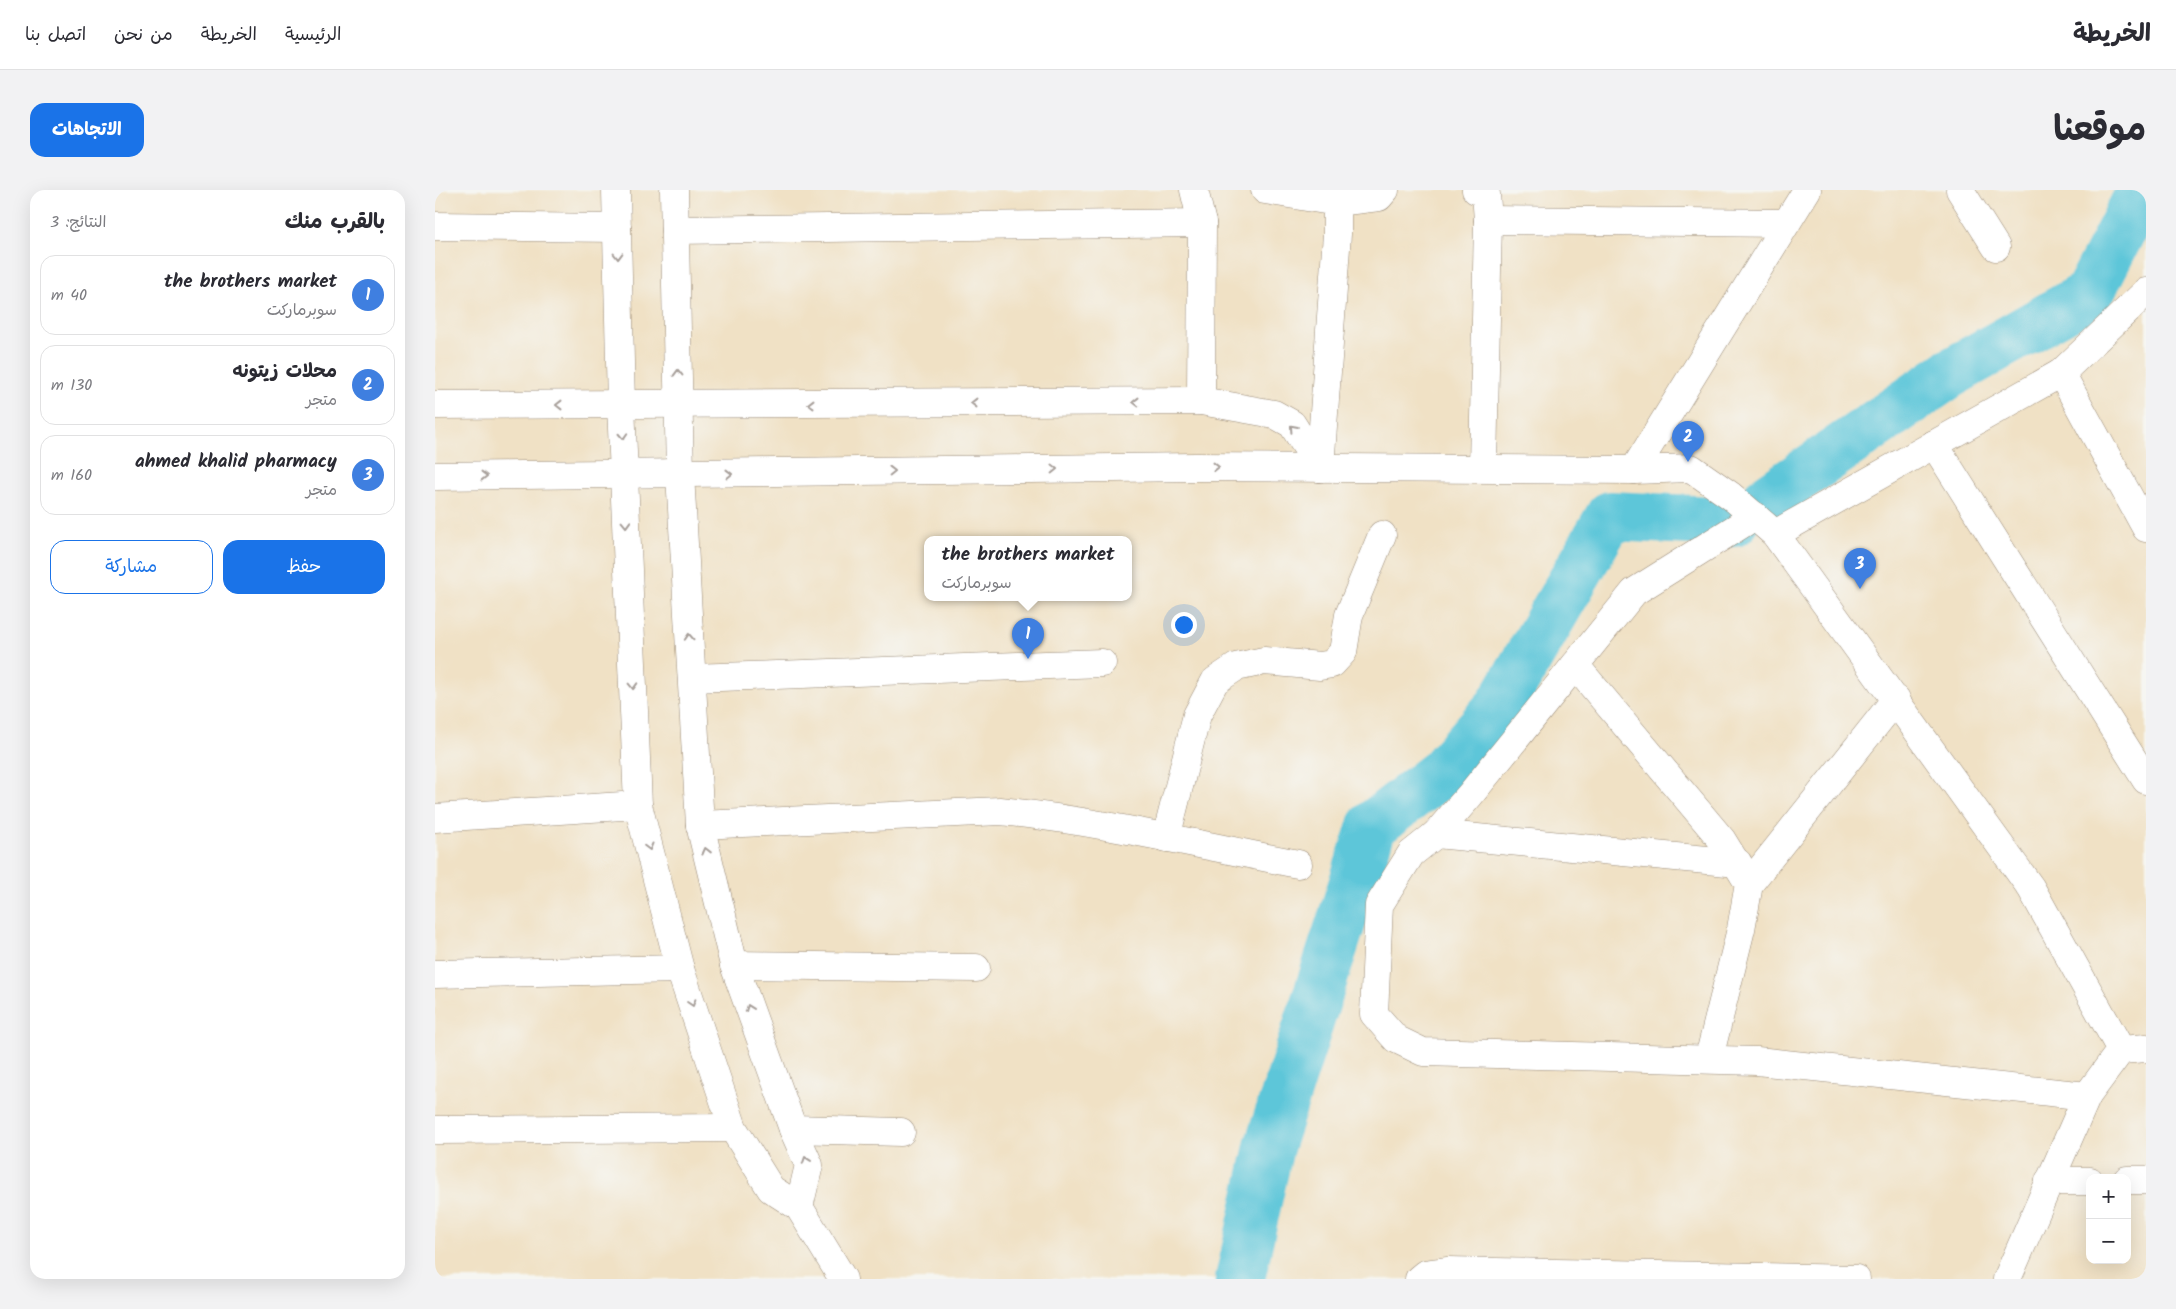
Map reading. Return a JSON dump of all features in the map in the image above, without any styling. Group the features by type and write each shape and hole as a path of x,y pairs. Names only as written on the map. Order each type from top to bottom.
{"street":[{"path":"616,190 621,405 638,805 681,968 733,1128 771,1189 799,1207 835,1277"},
{"path":"674,190 680,474 700,825 734,965 793,1129 809,1165 799,1207"},
{"path":"1194,190 1202,223 1201,401"},
{"path":"1265,190 1337,202 1379,197 1385,190"},
{"path":"1634,470 1807,190"},
{"path":"1960,190 1997,247"},
{"path":"1483,468 1484,198 1787,223"},
{"path":"1320,468 1337,234 1337,202"},
{"path":"675,230 1202,223"},
{"path":"435,226 617,228"},
{"path":"1775,534 2061,373 2143,305"},
{"path":"2061,373 2146,528"},
{"path":"435,405 1201,401 1274,414 1292,424 1320,468"},
{"path":"1934,444 2146,780"},
{"path":"435,476 1196,467 1634,470 1691,468 1731,496 1775,534 2031,888 2133,1049 2087,1096 2007,1279"},
{"path":"1755,516 1634,592 1436,834 1411,854 1379,905 1374,1014 1396,1039 1423,1052 1709,1058 1757,1061 2087,1096"},
{"path":"1166,838 1197,715 1215,681 1236,667 1264,661 1320,666 1332,664 1343,652 1349,615 1382,535"},
{"path":"692,678 1102,664"},
{"path":"1575,665 1722,840 1743,873 1741,929 1709,1058"},
{"path":"1743,873 1896,699"},
{"path":"435,818 638,805"},
{"path":"700,825 1001,810 1035,814 1298,864"},
{"path":"1436,834 1743,873"},
{"path":"734,965 976,968"},
{"path":"435,974 681,968"},
{"path":"435,1130 733,1128"},
{"path":"793,1129 901,1132"},
{"path":"2131,1180 2146,1180"},
{"path":"2049,1181 2086,1181"},
{"path":"1419,1279 1425,1274 1448,1271 1856,1279"}],"waterway":[{"path":"1766,500 1949,374 2088,295 2142,190"},
{"path":"1240,1279 1269,1147 1372,826 1442,772 1500,706 1610,516 1734,522"}],"place":[{"name":"محلات زيتونه","path":"1688,462"},
{"name":"ahmed khalid pharmacy","path":"1860,589"},
{"name":"the brothers market","path":"1028,659"}]}
